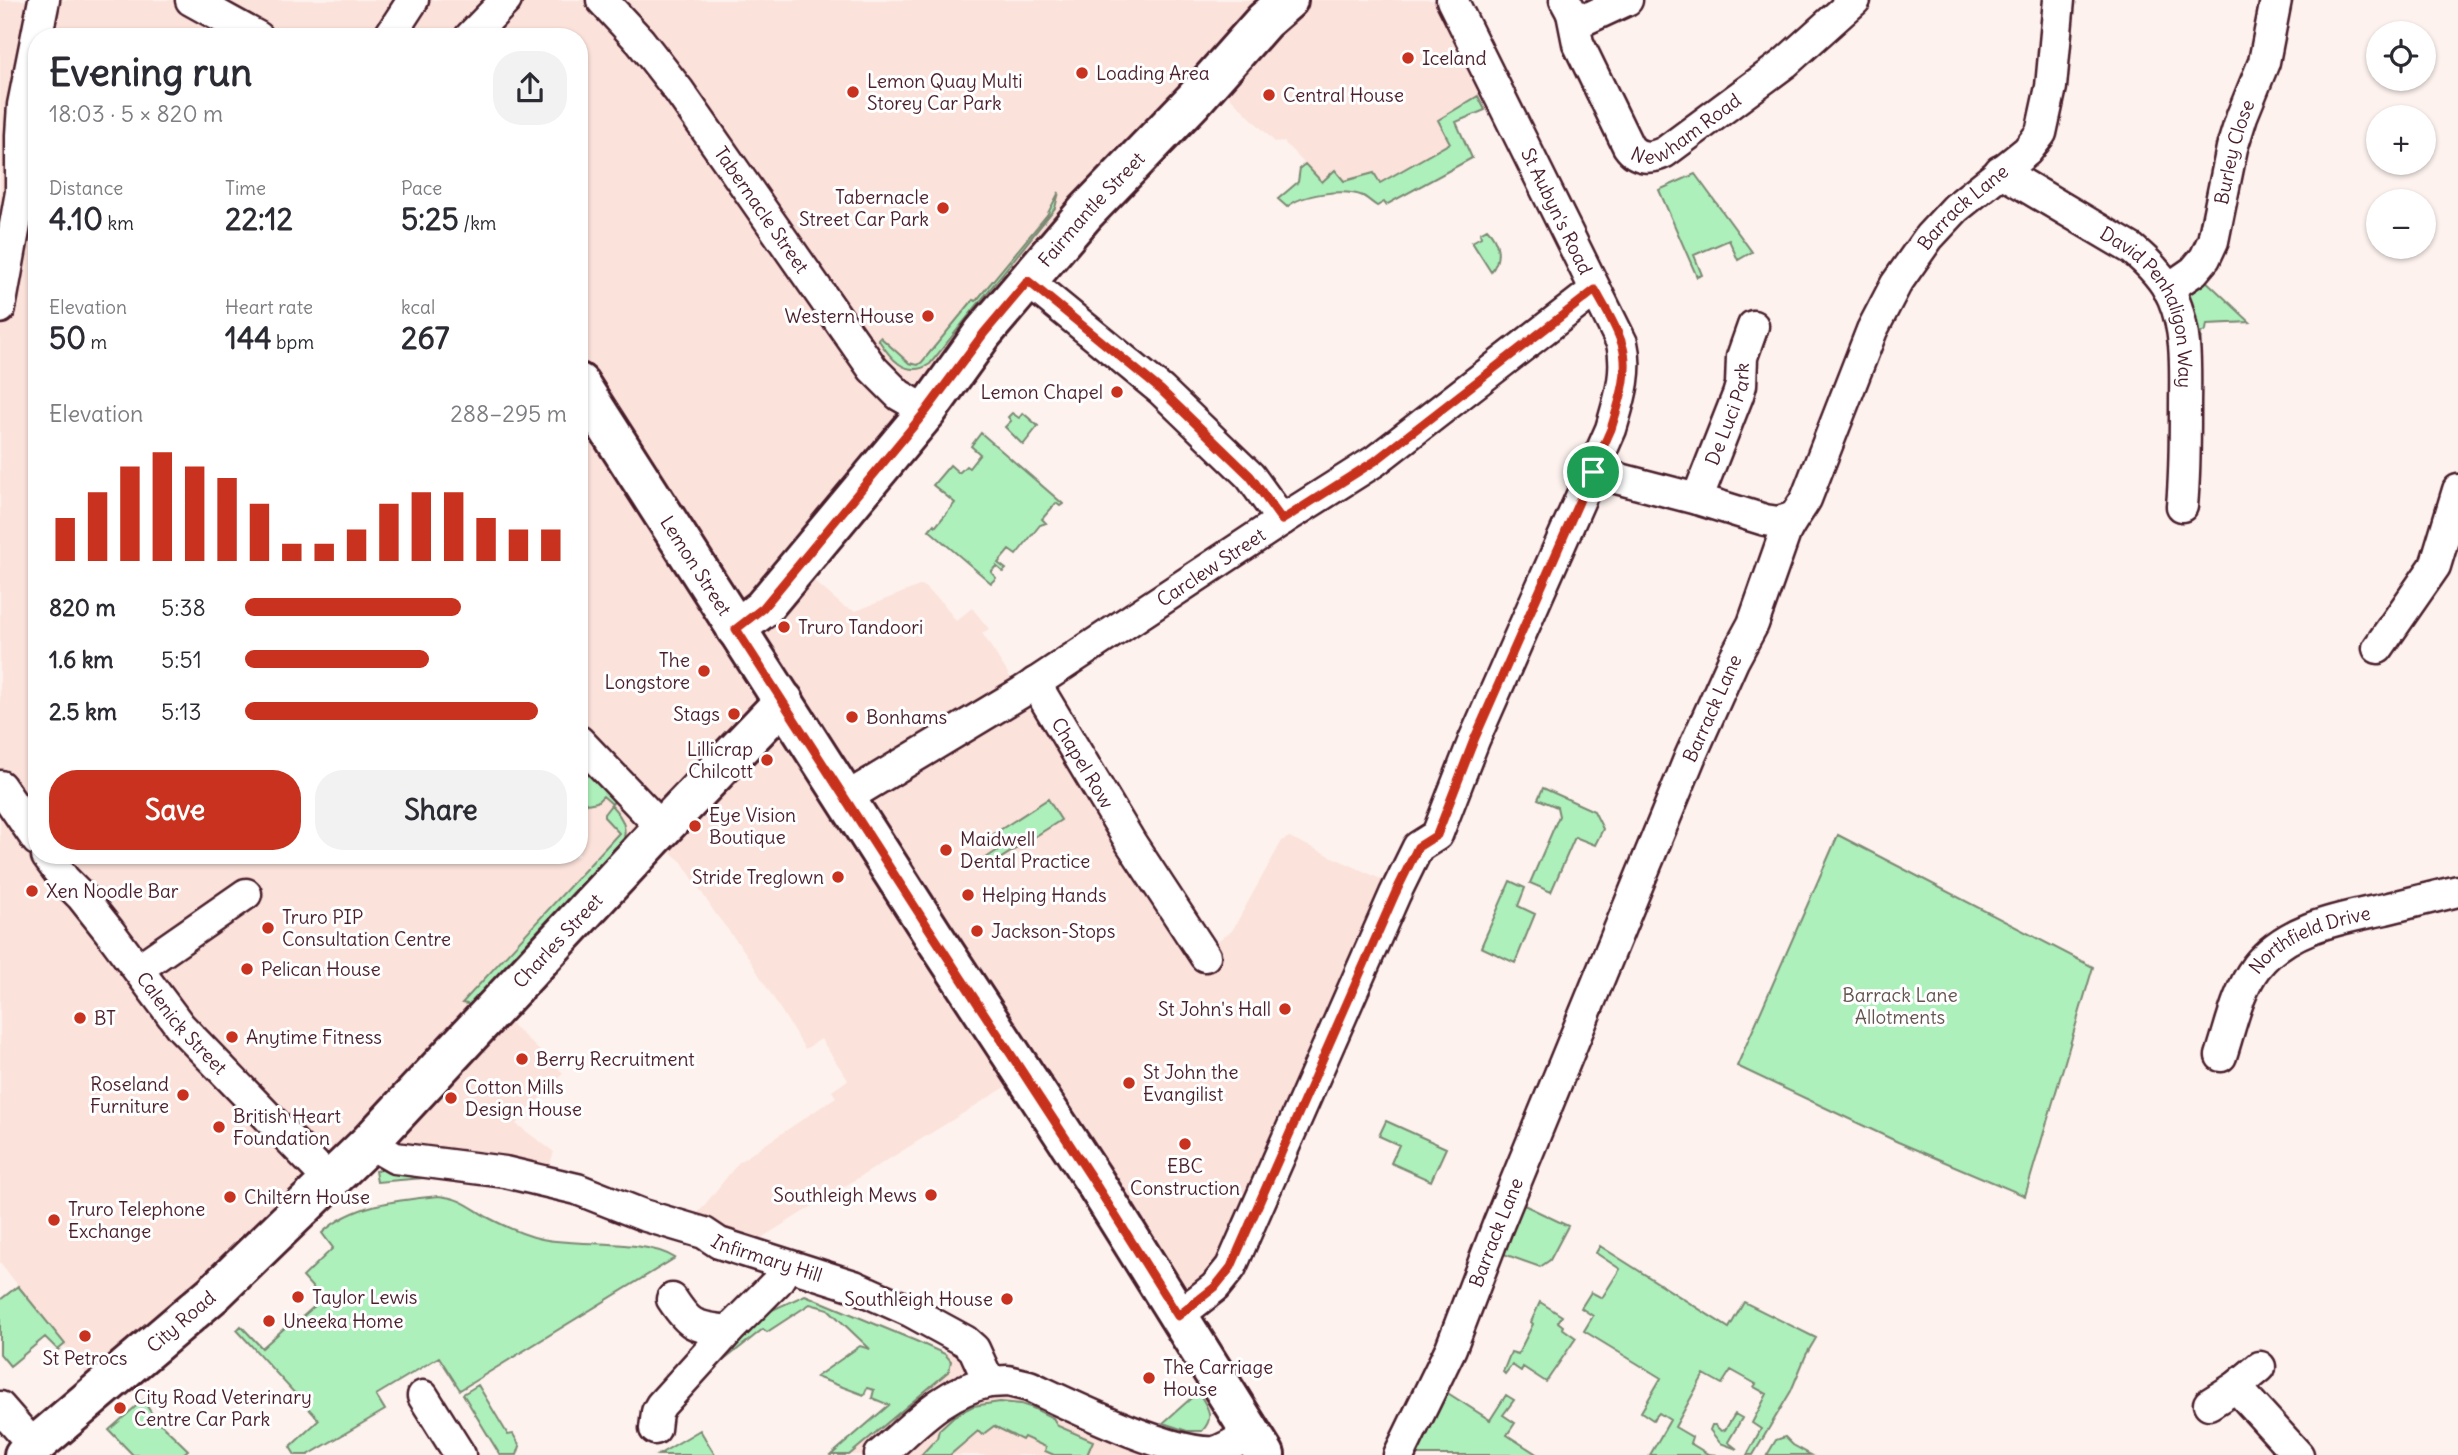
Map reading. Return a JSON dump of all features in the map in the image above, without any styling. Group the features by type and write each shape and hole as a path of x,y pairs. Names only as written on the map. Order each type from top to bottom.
{"street":[{"path":"38,28 44,0"},
{"path":"191,0 242,28"},
{"path":"394,28 413,0"},
{"path":"479,28 506,0"},
{"name":"Tabernacle Street","path":"602,0 640,41 680,91 873,369 899,395 926,411"},
{"name":"St Aubyn's Road","path":"1178,1316 1215,1287 1231,1267 1395,894 1418,847 1437,835 1474,740 1611,429 1623,386 1624,353 1615,328 1452,0"},
{"name":"Newham Road","path":"1569,6 1581,18 1591,18 1627,0"},
{"name":"Newham Road","path":"1569,6 1578,43 1628,146 1637,155 1650,157 1665,152 1785,63 1855,0"},
{"name":"Barrack Lane","path":"1399,1455 1442,1368 1705,722 1753,624 1774,558 1791,518 1797,514 1806,499 1872,330 1891,292 1940,224 1968,196 2026,151 2041,133 2051,88 2059,0"},
{"name":"Burley Close","path":"2168,289 2194,271 2205,258 2213,241 2232,148 2264,62 2276,0"},
{"name":"Fairmantle Street","path":"736,629 763,608 926,411 984,333 1086,212 1193,101 1276,7"},
{"path":"0,308 10,193 28,80"},
{"name":"David Penhaligon Way","path":"2000,171 2132,249 2146,261 2168,289 2181,326 2184,353 2182,506"},
{"path":"1028,281 1161,390 1250,476 1282,520"},
{"name":"Carclew Street","path":"846,798 1035,683 1375,461 1595,290"},
{"name":"De Luci Park","path":"1697,499 1738,395 1742,357 1754,326"},
{"name":"Lemon Street","path":"588,397 1091,1177 1259,1443"},
{"path":"1593,472 1765,520 1778,522 1791,518"},
{"path":"2378,648 2435,566 2458,490"},
{"name":"Chapel Row","path":"1035,683 1142,835 1205,956"},
{"name":"Charles Street","path":"330,1181 369,1143 784,701"},
{"path":"588,750 662,828"},
{"path":"0,786 28,827"},
{"name":"Calenick Street","path":"53,864 64,880 82,897 188,1035 330,1181"},
{"name":"Northfield Drive","path":"2221,1056 2237,1001 2246,984 2269,954 2294,935 2338,919 2458,891"},
{"path":"138,969 246,894"},
{"name":"Infirmary Hill","path":"369,1143 396,1158 505,1172 578,1189 643,1215 704,1233 719,1243 854,1286 910,1311 965,1341 978,1355 989,1382"},
{"name":"City Road","path":"29,1451 213,1294 330,1181"},
{"path":"655,1429 657,1412 661,1405 777,1282 787,1266"},
{"path":"672,1299 685,1319 692,1324 728,1331"},
{"path":"2209,1404 2260,1367"},
{"path":"880,1455 944,1399 957,1391 989,1382 1008,1381 1029,1386 1133,1434 1182,1451 1214,1452 1259,1443"},
{"path":"2236,1387 2298,1455"},
{"path":"423,1396 450,1452"},
{"path":"0,1407 29,1451"}],"shaded area":[{"path":"0,0 1452,0 1497,88 1474,98 1438,120 1451,143 1379,184 1322,182 1284,142 1275,142 1213,80 797,566 844,607 856,611 922,585 943,603 956,621 972,608 989,629 982,633 1014,683 1030,674 1207,948 1232,931 1282,841 1289,837 1398,887 1235,1259 1194,1305 1025,1075 740,1251 687,1227 739,1162 836,1097 832,1091 848,1080 821,1039 805,1049 745,952 715,913 682,862 663,846 505,1018 563,1073 516,1124 554,1152 544,1180 386,1154 94,1384 0,1262"},
{"path":"965,1341 989,1381 1155,1455 831,1455 945,1354"}],"green space":[{"path":"1478,96 1485,110 1456,122 1472,158 1386,205 1384,202 1377,206 1363,196 1345,193 1313,196 1287,207 1278,199 1298,182 1300,168 1305,164 1322,182 1335,170 1344,181 1374,173 1380,183 1450,143 1438,120"},
{"path":"1695,174 1752,252 1738,260 1729,240 1694,255 1702,275 1697,277 1659,190"},
{"path":"1059,192 1055,208 930,364 913,369 906,368 893,359 878,339 880,337 909,363 918,365 922,362 1047,215"},
{"path":"1487,229 1498,250 1497,261 1491,272 1472,242 1481,237 1480,233"},
{"path":"2202,277 2250,322 2207,324 2206,330 2201,333 2200,354 2195,354 2186,296"},
{"path":"1012,413 1019,418 1023,413 1038,426 1023,445 1005,427 1011,421 1008,417"},
{"path":"981,433 1063,504 1060,506 1056,503 1042,519 1046,523 1040,525 1016,555 1009,550 998,563 1006,569 1003,572 996,566 991,572 996,578 991,583 929,530 934,524 936,526 955,503 933,485 950,465 959,473 966,466 969,468 980,454 971,446"},
{"path":"588,775 615,800 612,804 603,796 597,802 588,804"},
{"path":"1543,788 1594,811 1603,829 1595,845 1575,837 1551,892 1530,883 1559,816 1557,807 1538,799"},
{"path":"1048,799 1061,820 984,869 980,862 998,850 989,837"},
{"path":"611,805 624,824 622,847 472,1005 462,1003 619,833 604,817"},
{"name":"Barrack Lane Allotments","path":"1838,835 2093,967 2025,1196 1898,1142 1737,1066"},
{"path":"1510,881 1525,888 1518,906 1535,914 1515,963 1481,947"},
{"path":"1386,1121 1446,1148 1431,1181 1391,1163 1399,1145 1379,1136"},
{"path":"384,1169 423,1173 423,1178 377,1182 375,1171"},
{"path":"1527,1176 1534,1178 1524,1205 1568,1226 1550,1260 1540,1267 1501,1253"},
{"path":"438,1196 459,1201 500,1224 535,1237 557,1241 629,1245 662,1252 675,1258 460,1390 439,1357 376,1395 385,1410 308,1455 295,1455 290,1447 319,1420 237,1330 241,1326 262,1348 297,1317 300,1319 317,1304 321,1297 303,1277 333,1248 322,1233 334,1223 376,1205"},
{"path":"1600,1246 1729,1328 1744,1302 1816,1338 1791,1391 1753,1455 1747,1455 1761,1429 1752,1423 1767,1394 1754,1387 1756,1384 1731,1370 1722,1384 1704,1374 1675,1427 1692,1437 1690,1443 1708,1454 1717,1455 1650,1455 1670,1420 1659,1413 1653,1420 1641,1412 1661,1378 1584,1331 1593,1316 1581,1308 1591,1292 1602,1298 1620,1269 1596,1253"},
{"path":"18,1286 65,1344 58,1350 45,1337 10,1366 0,1354 0,1300"},
{"path":"805,1295 945,1354 951,1361 949,1371 849,1455 831,1455 889,1405 872,1398 874,1390 867,1388 864,1395 816,1377 860,1346 870,1349 828,1309 810,1304 767,1332 763,1329 713,1369 772,1310"},
{"path":"1540,1302 1562,1316 1558,1322 1576,1338 1546,1382 1523,1367 1521,1371 1512,1365 1505,1374 1503,1372 1511,1352 1518,1354 1533,1324 1531,1322"},
{"path":"478,1385 508,1435 513,1434 520,1446 517,1455 500,1455 463,1394"},
{"path":"1443,1390 1490,1420 1506,1395 1514,1400 1503,1415 1515,1423 1507,1435 1538,1455 1409,1455"},
{"path":"1198,1392 1209,1416 1209,1421 1202,1431 1187,1431 1163,1423"},
{"path":"143,1400 154,1417 188,1450 182,1455 133,1455 109,1430"},
{"path":"1000,1402 1033,1408 1053,1418 1058,1426 1093,1441 1087,1455 1054,1455 1045,1451 1046,1447 1024,1437 1022,1440 994,1426 982,1435 978,1431 950,1455 921,1455 937,1438 939,1430 954,1416 973,1406"},
{"path":"1735,1414 1742,1418 1728,1442 1737,1449 1720,1443 1710,1430 1712,1425 1715,1425 1721,1431 1725,1430"},
{"path":"700,1430 715,1455 658,1455"},
{"path":"1785,1437 1811,1455 1767,1455 1776,1440"}],"place":[{"name":"Iceland","path":"1408,58"},
{"name":"Loading Area","path":"1082,73"},
{"name":"Lemon Quay Multi Storey Car Park","path":"853,92"},
{"name":"Central House","path":"1269,95"},
{"name":"Tabernacle Street Car Park","path":"943,208"},
{"name":"Western House","path":"928,316"},
{"name":"Lemon Chapel","path":"1117,392"},
{"name":"Truro Tandoori","path":"784,627"},
{"name":"The Longstore","path":"704,671"},
{"name":"Stags","path":"734,714"},
{"name":"Bonhams","path":"852,717"},
{"name":"Lillicrap Chilcott","path":"767,760"},
{"name":"Eye Vision Boutique","path":"695,826"},
{"name":"Maidwell Dental Practice","path":"946,850"},
{"name":"Stride Treglown","path":"838,877"},
{"name":"Xen Noodle Bar","path":"32,891"},
{"name":"Helping Hands","path":"968,895"},
{"name":"Truro PIP Consultation Centre","path":"268,928"},
{"name":"Jackson-Stops","path":"977,931"},
{"name":"Pelican House","path":"247,969"},
{"name":"St John's Hall","path":"1285,1009"},
{"name":"BT","path":"80,1018"},
{"name":"Anytime Fitness","path":"232,1037"},
{"name":"Berry Recruitment","path":"522,1059"},
{"name":"St John the Evangilist","path":"1129,1083"},
{"name":"Roseland Furniture","path":"183,1095"},
{"name":"Cotton Mills Design House","path":"451,1098"},
{"name":"British Heart Foundation","path":"219,1127"},
{"name":"EBC Construction","path":"1185,1144"},
{"name":"Southleigh Mews","path":"931,1195"},
{"name":"Chiltern House","path":"230,1197"},
{"name":"Truro Telephone Exchange","path":"54,1220"},
{"name":"Taylor Lewis","path":"298,1297"},
{"name":"Southleigh House","path":"1007,1299"},
{"name":"Uneeka Home","path":"269,1321"},
{"name":"St Petrocs","path":"85,1336"},
{"name":"The Carriage House","path":"1149,1378"},
{"name":"City Road Veterinary Centre Car Park","path":"120,1408"}],"route":[{"path":"1028,281 1161,390 1250,476 1282,520 1375,461 1595,290 1622,343 1625,364 1618,407 1593,472 1474,740 1437,835 1418,847 1395,894 1231,1267 1215,1287 1178,1316 736,629 763,608 926,411 984,333 1028,281"}]}
